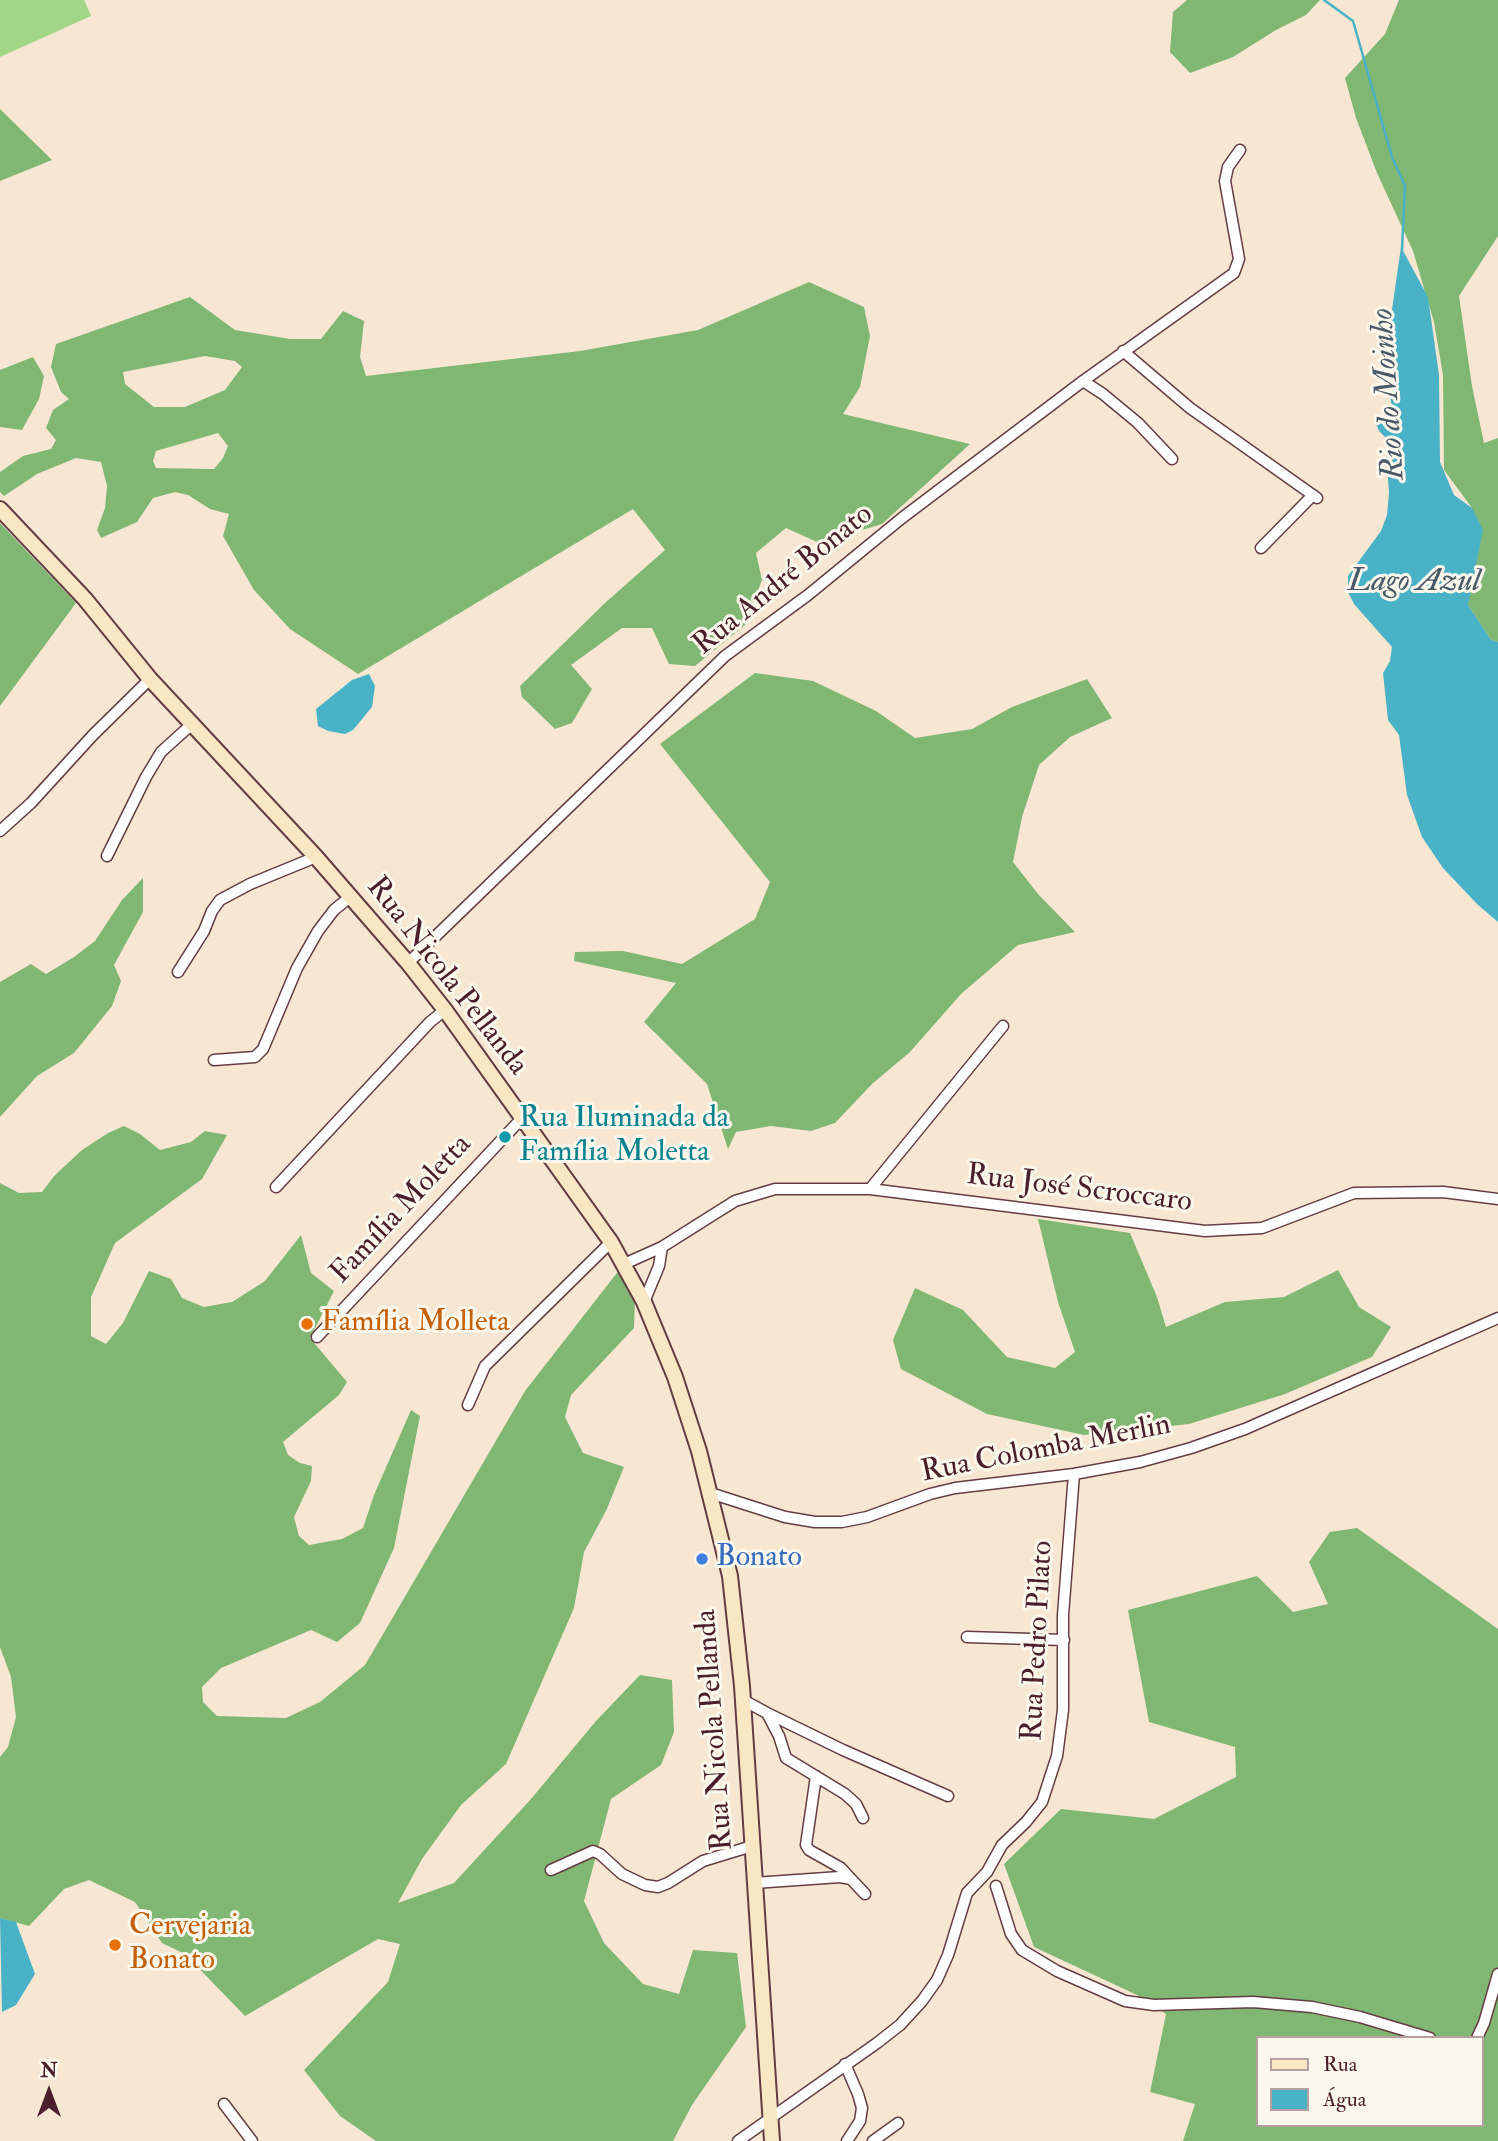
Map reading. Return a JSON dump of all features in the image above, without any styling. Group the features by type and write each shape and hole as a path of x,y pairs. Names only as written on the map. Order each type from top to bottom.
{"main road":[{"name":"Rua Nicola Pellanda","path":"0,509 85,599 150,679 316,857 408,963 523,1117 611,1242 644,1302 675,1377 710,1493 730,1576 743,1700 772,2141"}],"street":[{"name":"Rua André Bonato","path":"408,963 725,656 808,595 902,518 1083,381 1234,273 1239,259 1225,181 1228,167 1240,150"},
{"path":"1123,351 1190,408 1315,496 1261,548"},
{"path":"1083,381 1138,423 1172,459"},
{"path":"0,831 32,803 93,735 150,679"},
{"path":"107,856 156,761 166,747 192,724"},
{"path":"178,972 220,900 250,884 316,857"},
{"path":"215,1060 254,1057 263,1049 317,931 350,897"},
{"path":"276,1187 429,1022 444,1010"},
{"path":"870,1189 1003,1026"},
{"name":"Família Moletta","path":"317,1337 523,1117"},
{"name":"Rua José Scroccaro","path":"624,1264 662,1247 735,1201 775,1189 870,1189 1205,1231 1262,1228 1354,1193 1443,1192 1498,1199"},
{"path":"467,1405 485,1366 611,1242"},
{"path":"644,1302 659,1266 662,1247"},
{"name":"Rua Colomba Merlin","path":"710,1493 785,1517 830,1523 856,1520 930,1494 956,1488 1074,1474 1140,1462 1217,1440 1498,1318"},
{"name":"Rua Pedro Pilato","path":"738,2141 900,2025 922,2001 937,1980 948,1955 967,1893 987,1872 1002,1845 1042,1802 1053,1772 1064,1703 1063,1615 1074,1474"},
{"path":"967,1637 1064,1640"},
{"path":"743,1700 843,1750 948,1796"},
{"path":"767,1713 779,1736 786,1758 845,1794 856,1804 863,1818"},
{"path":"816,1776 806,1845 809,1850 841,1868 865,1894"},
{"path":"551,1870 593,1851 622,1874 645,1885 658,1886 668,1884 703,1861 752,1846"},
{"path":"754,1884 833,1877 852,1880"},
{"path":"996,1886 1011,1934 1023,1950 1057,1971 1125,2001 1154,2005 1253,2002 1312,2007 1360,2017 1423,2036"},
{"path":"1478,2036 1498,1974"},
{"path":"845,2064 858,2094 862,2114 854,2133 847,2141"},
{"path":"224,2104 252,2141"},
{"path":"873,2141 898,2123"}],"green space":[{"path":"0,0 84,0 91,16 0,57"},
{"path":"1187,0 1320,0 1306,15 1233,57 1190,73 1170,52 1173,12"},
{"path":"1399,0 1498,0 1498,236 1459,296 1472,386 1484,443 1498,438 1498,642 1491,640 1468,605 1472,508 1444,470 1443,375 1434,322 1413,251 1377,173 1356,118 1345,78 1385,34"},
{"path":"0,109 52,160 0,181"},
{"path":"809,282 864,307 870,336 860,387 843,414 970,444 882,524 819,543 786,528 756,553 762,580 745,625 695,666 669,664 652,628 622,628 571,665 592,689 572,723 555,729 522,697 520,686 606,602 665,550 633,509 358,674 290,629 254,590 223,536 229,514 210,509 188,495 175,492 153,498 137,522 101,538 97,530 105,508 107,486 101,462 76,458 37,474 4,496 0,492 0,472 23,456 51,449 56,440 46,428 53,410 69,399 61,392 51,367 56,344 190,297 235,330 290,339 321,339 343,311 364,321 360,357 366,376 580,351 698,330","holes":["205,356 235,361 242,367 225,390 185,407 154,407 125,384 123,372","218,433 228,446 214,469 156,468 153,461 156,451"]},
{"path":"33,357 44,376 39,399 22,430 0,427 0,370"},
{"path":"0,523 76,603 0,706"},
{"path":"755,673 813,681 876,711 915,738 972,729 1012,707 1087,679 1112,718 1070,737 1039,765 1022,817 1013,862 1038,894 1075,932 1018,945 961,994 910,1052 872,1084 835,1123 811,1131 771,1126 736,1132 728,1149 707,1084 644,1022 676,983 574,961 575,952 623,951 682,964 755,919 770,882 660,744"},
{"path":"143,878 143,912 114,965 121,981 112,1006 74,1053 37,1076 0,1117 0,982 31,964 46,974 74,957 95,941 122,900"},
{"path":"124,1126 140,1134 160,1150 191,1142 205,1131 227,1135 202,1179 115,1243 91,1297 91,1336 106,1344 123,1323 149,1271 171,1279 182,1298 204,1307 232,1302 265,1281 301,1235 311,1273 334,1291 310,1338 347,1382 339,1395 283,1442 288,1455 300,1463 312,1466 311,1481 294,1517 299,1536 309,1545 342,1539 363,1528 374,1495 411,1410 420,1416 394,1548 360,1623 337,1642 311,1630 221,1668 202,1687 203,1702 217,1716 286,1718 320,1702 365,1665 525,1391 620,1269 635,1298 634,1328 571,1395 565,1417 583,1453 624,1467 606,1511 584,1552 574,1608 506,1764 461,1805 422,1859 398,1903 454,1883 531,1799 596,1721 640,1675 672,1680 674,1732 661,1765 611,1799 584,1901 604,1943 643,1984 679,1994 693,1950 737,1953 746,2027 692,2105 673,2141 376,2141 340,2116 304,2070 388,1982 400,1944 378,1939 245,2016 185,1954 162,1943 135,1902 89,1880 64,1889 29,1926 0,1918 0,1757 8,1747 16,1717 11,1677 0,1647 0,1183 19,1193 42,1192 55,1175 82,1150"},
{"path":"1038,1219 1130,1233 1157,1297 1166,1327 1225,1302 1284,1297 1338,1270 1359,1307 1391,1327 1372,1357 1285,1394 1189,1424 1084,1435 987,1414 901,1369 893,1340 915,1288 963,1310 1007,1357 1055,1368 1075,1352 1058,1302"},
{"path":"1357,1528 1498,1629 1498,2141 1183,2141 1195,2104 1150,2092 1166,2014 1137,1995 1034,1947 1004,1864 1061,1809 1154,1819 1236,1777 1235,1747 1149,1722 1128,1610 1257,1576 1293,1612 1328,1604 1309,1562 1330,1532"}],"water":[{"name":"Lago Azul","path":"1401,247 1428,297 1439,375 1440,462 1454,495 1472,508 1483,530 1468,605 1491,640 1498,642 1498,922 1443,868 1422,837 1407,795 1399,735 1388,720 1383,673 1390,661 1392,647 1354,604 1348,592 1348,576 1381,531 1387,515 1389,493 1386,451 1389,441 1379,431 1374,418 1391,429 1394,417 1384,365"},
{"path":"369,674 375,686 372,707 353,730 345,734 318,726 316,709 352,680"},
{"path":"0,1918 16,1922 35,1974 16,2005 2,2012"}],"waterway":[{"name":"Rio do Moinho","path":"1324,0 1353,21 1392,157 1405,186 1402,250"}],"place":[{"name":"Rua Iluminada da Família Moletta","path":"505,1137"},
{"name":"Família Molleta","path":"307,1324"},
{"name":"Bonato","path":"702,1559"},
{"name":"Cervejaria Bonato","path":"115,1945"}]}
